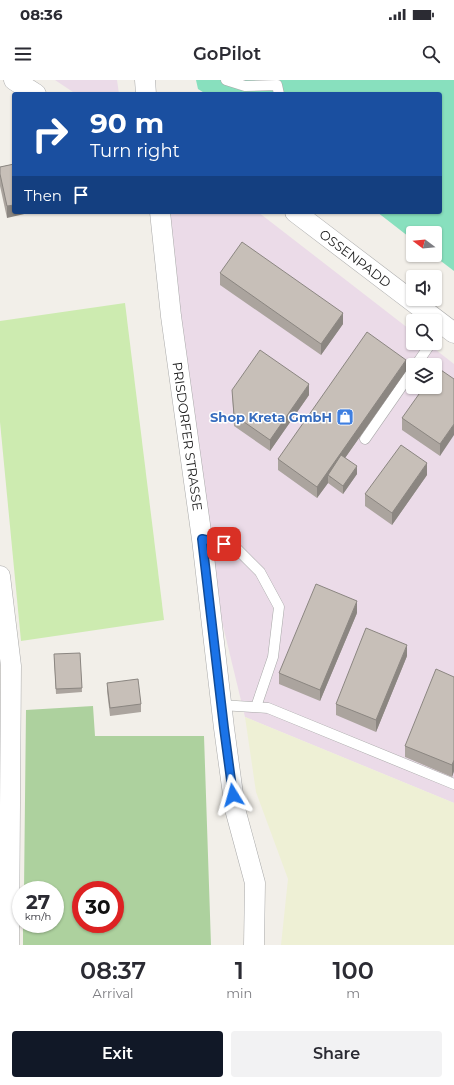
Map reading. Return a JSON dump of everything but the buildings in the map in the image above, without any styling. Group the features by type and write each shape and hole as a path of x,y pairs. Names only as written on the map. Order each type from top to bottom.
{"street":[{"path":"14,80 33,92"},
{"path":"145,80 146,92"},
{"name":"PRISDORFER STRASSE","path":"160,214 171,316 202,539 221,705 235,808 255,883 254,945"},
{"name":"OSSENPADD","path":"298,214 446,330"},
{"path":"0,576 11,666 8,945"}],"lane":[{"path":"226,80 244,86 277,85 279,92"},
{"path":"365,439 406,380"},
{"path":"202,539 234,546 260,572 279,608 273,657 256,707"},
{"path":"221,705 268,708 454,784"}],"shaded area":[{"path":"55,80 117,80 119,92 73,92"},
{"path":"157,214 261,214 406,327 406,350 436,350 454,364 454,803 245,717 202,539"}],"green space":[{"path":"196,80 454,80 454,271 442,262 442,226 406,226 406,235 380,214 442,214 442,92 203,92 198,89"},
{"path":"125,303 164,620 21,641 0,422 0,321"},
{"path":"93,706 95,736 204,736 211,945 23,945 23,933 64,933 64,881 24,881 26,710"},
{"path":"245,717 454,803 454,945 281,945 288,879 256,792"}],"place":[{"name":"Shop Kreta GmbH","path":"345,417"}],"route":[{"path":"224,544 202,539 233,795"}]}
